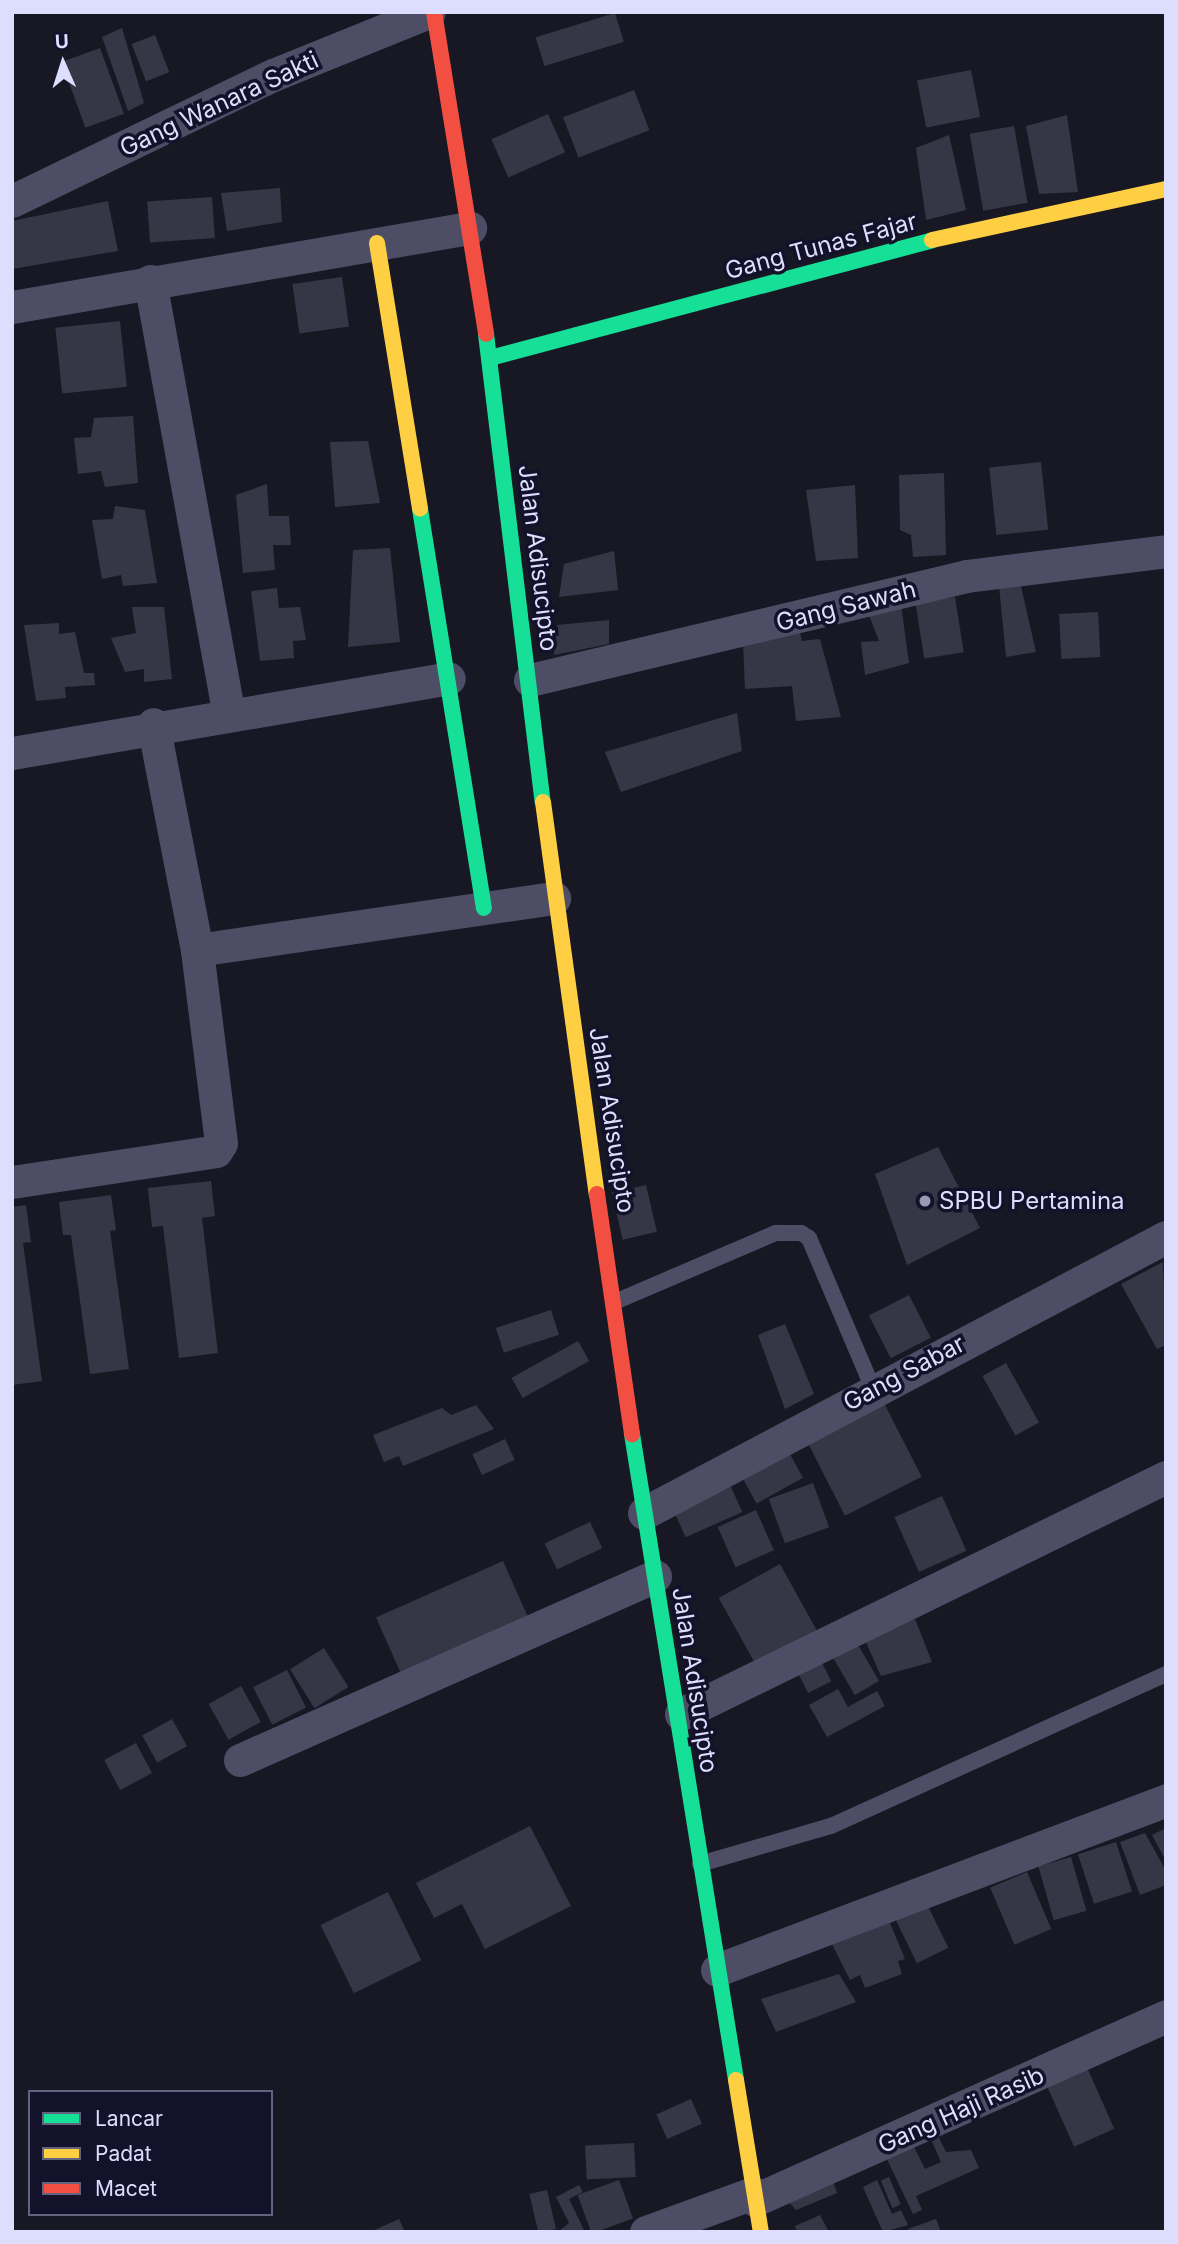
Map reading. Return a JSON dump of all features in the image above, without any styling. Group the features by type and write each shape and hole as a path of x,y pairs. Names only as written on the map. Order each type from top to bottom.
{"main road":[{"name":"Jalan Adisucipto","path":"435,12 490,358 554,898 617,1301 644,1513 681,1714 700,1864 756,2209"},
{"name":"Gang Tunas Fajar","path":"490,358 937,239 1166,189"},
{"path":"377,243 484,908"}],"street":[{"name":"Gang Wanara Sakti","path":"12,201 273,75 429,12"},
{"path":"12,307 150,281 470,228"},
{"path":"150,281 228,712"},
{"name":"Gang Sawah","path":"530,680 966,576 1166,551"},
{"path":"12,753 153,724 449,678"},
{"path":"12,1182 216,1151 222,1137 197,950 153,724"},
{"path":"197,950 554,898"},
{"name":"Gang Sabar","path":"644,1513 873,1389 1166,1237"},
{"path":"681,1714 1166,1477"},
{"path":"240,1760 655,1576"},
{"path":"717,1969 1166,1800"},
{"name":"Gang Haji Rasib","path":"646,2232 756,2209 1166,2016"}],"lane":[{"path":"617,1301 776,1233 801,1233 809,1237 873,1389"},
{"path":"700,1864 831,1826 1166,1674"}],"building":[{"path":"615,13 624,42 544,66 536,37"},
{"path":"122,28 144,103 128,111 102,37"},
{"path":"155,35 169,72 146,81 132,44"},
{"path":"100,48 124,114 85,128 61,62"},
{"path":"971,70 980,117 926,128 917,80"},
{"path":"634,90 649,130 578,157 563,117"},
{"path":"548,114 565,152 508,178 491,139"},
{"path":"1067,115 1078,192 1039,194 1026,126"},
{"path":"1014,126 1028,203 983,211 970,134"},
{"path":"949,135 966,210 926,220 916,148"},
{"path":"280,188 282,222 227,231 221,193"},
{"path":"212,197 215,238 150,242 147,202"},
{"path":"108,201 118,251 12,269 12,221"},
{"path":"342,277 349,327 299,333 292,284"},
{"path":"120,321 127,387 62,393 55,328"},
{"path":"133,416 138,483 105,487 101,471 78,474 74,438 91,437 94,418"},
{"path":"368,441 380,503 335,507 330,442"},
{"path":"1041,462 1048,530 996,535 989,467"},
{"path":"944,473 946,555 913,557 911,535 900,530 899,475"},
{"path":"267,484 269,516 289,516 291,545 273,545 275,570 243,573 236,495"},
{"path":"855,485 858,558 816,561 806,490"},
{"path":"115,506 145,510 157,583 123,586 121,575 102,579 92,520 113,519"},
{"path":"390,548 400,642 348,647 353,550"},
{"path":"614,551 618,590 559,597 564,564"},
{"path":"1020,582 1036,652 1006,657 999,586"},
{"path":"277,588 279,608 300,607 306,640 293,641 294,658 260,661 251,591"},
{"path":"955,597 964,652 924,659 915,603"},
{"path":"901,605 909,663 865,675 861,642 879,641 869,615"},
{"path":"132,607 164,607 172,679 144,682 144,669 125,672 111,638 136,633"},
{"path":"1098,612 1100,657 1061,659 1059,614"},
{"path":"609,620 609,644 554,655 557,625"},
{"path":"59,623 59,634 75,632 84,673 94,673 95,685 65,687 66,698 36,701 24,625"},
{"path":"799,628 802,641 820,639 841,717 796,721 792,686 745,689 743,643"},
{"path":"737,713 742,751 621,792 605,752"},
{"name":"SPBU Pertamina","path":"938,1147 980,1228 907,1265 875,1174"},
{"path":"211,1181 215,1216 202,1218 218,1353 179,1358 163,1226 152,1227 148,1188"},
{"path":"646,1185 657,1232 623,1240 612,1193"},
{"path":"111,1195 116,1230 110,1231 129,1369 90,1374 71,1235 63,1235 59,1202"},
{"path":"26,1205 31,1242 23,1243 42,1381 12,1385 12,1207"},
{"path":"1163,1262 1166,1345 1157,1349 1121,1284"},
{"path":"909,1295 931,1338 891,1358 869,1315"},
{"path":"551,1310 559,1335 504,1353 496,1328"},
{"path":"785,1324 814,1394 785,1409 758,1335"},
{"path":"578,1341 589,1361 523,1398 512,1378"},
{"path":"1006,1363 1039,1422 1015,1436 982,1376"},
{"path":"883,1401 922,1477 845,1516 806,1440"},
{"path":"476,1405 494,1429 403,1466 399,1456 384,1462 373,1435 442,1408 451,1415"},
{"path":"505,1439 515,1460 482,1475 472,1454"},
{"path":"787,1449 803,1478 757,1504 741,1475"},
{"path":"728,1480 742,1512 686,1537 671,1505"},
{"path":"813,1483 829,1527 785,1543 769,1499"},
{"path":"942,1496 966,1551 919,1572 894,1517"},
{"path":"756,1510 774,1550 736,1567 718,1527"},
{"path":"590,1522 602,1548 557,1569 545,1543"},
{"path":"503,1561 528,1618 401,1674 376,1618"},
{"path":"780,1564 818,1632 757,1666 719,1598"},
{"path":"915,1619 932,1662 881,1676 865,1640"},
{"path":"857,1643 879,1681 855,1695 833,1657"},
{"path":"324,1648 348,1687 314,1708 290,1669"},
{"path":"820,1659 831,1681 808,1693 797,1671"},
{"path":"287,1670 306,1707 272,1725 253,1687"},
{"path":"241,1686 261,1722 229,1740 209,1704"},
{"path":"838,1689 848,1707 877,1691 885,1706 827,1737 809,1705"},
{"path":"172,1719 187,1746 157,1763 142,1735"},
{"path":"136,1743 152,1773 120,1790 104,1760"},
{"path":"530,1826 571,1906 485,1949 462,1904 434,1918 416,1883"},
{"path":"1166,1828 1166,1861 1152,1835"},
{"path":"1145,1833 1166,1871 1166,1885 1140,1895 1120,1842"},
{"path":"1116,1842 1132,1891 1094,1904 1078,1854"},
{"path":"1071,1857 1086,1911 1054,1920 1038,1866"},
{"path":"1027,1872 1051,1929 1014,1945 990,1888"},
{"path":"388,1892 421,1960 354,1993 321,1925"},
{"path":"926,1902 948,1948 917,1963 895,1917"},
{"path":"887,1916 905,1959 898,1961 902,1974 865,1988 860,1975 850,1980 831,1942"},
{"path":"839,1974 856,2002 776,2032 761,1999"},
{"path":"1085,2063 1114,2129 1074,2147 1045,2081"},
{"path":"691,2099 702,2124 667,2139 656,2114"},
{"path":"937,2134 946,2152 971,2150 979,2168 916,2196 922,2210 913,2214 885,2155 912,2143 925,2169 941,2162 930,2137"},
{"path":"634,2143 636,2177 587,2180 585,2146"},
{"path":"889,2177 901,2205 892,2208 881,2181"},
{"path":"832,2179 837,2193 796,2210 785,2198"},
{"path":"619,2180 633,2219 591,2232 578,2195"},
{"path":"877,2180 892,2214 901,2210 908,2225 883,2232 863,2187"},
{"path":"579,2185 583,2192 569,2199 585,2232 558,2232 569,2223 556,2197"},
{"path":"547,2190 556,2229 538,2232 529,2194"},
{"path":"820,2215 829,2232 797,2232 795,2226"},
{"path":"399,2219 405,2232 370,2232"},
{"path":"936,2219 941,2232 909,2232 908,2229"}],"traffic: fast":[{"path":"490,358 932,240"},
{"path":"486,334 543,802"},
{"path":"420,509 484,908"},
{"path":"632,1434 736,2080"}],"traffic: slow":[{"path":"932,240 1166,189"},
{"path":"377,243 420,509"},
{"path":"543,802 597,1194"},
{"path":"736,2080 761,2232"}],"traffic: jam":[{"path":"434,12 486,334"},
{"path":"597,1194 632,1434"}],"place":[{"name":"SPBU Pertamina","path":"925,1201"}]}
